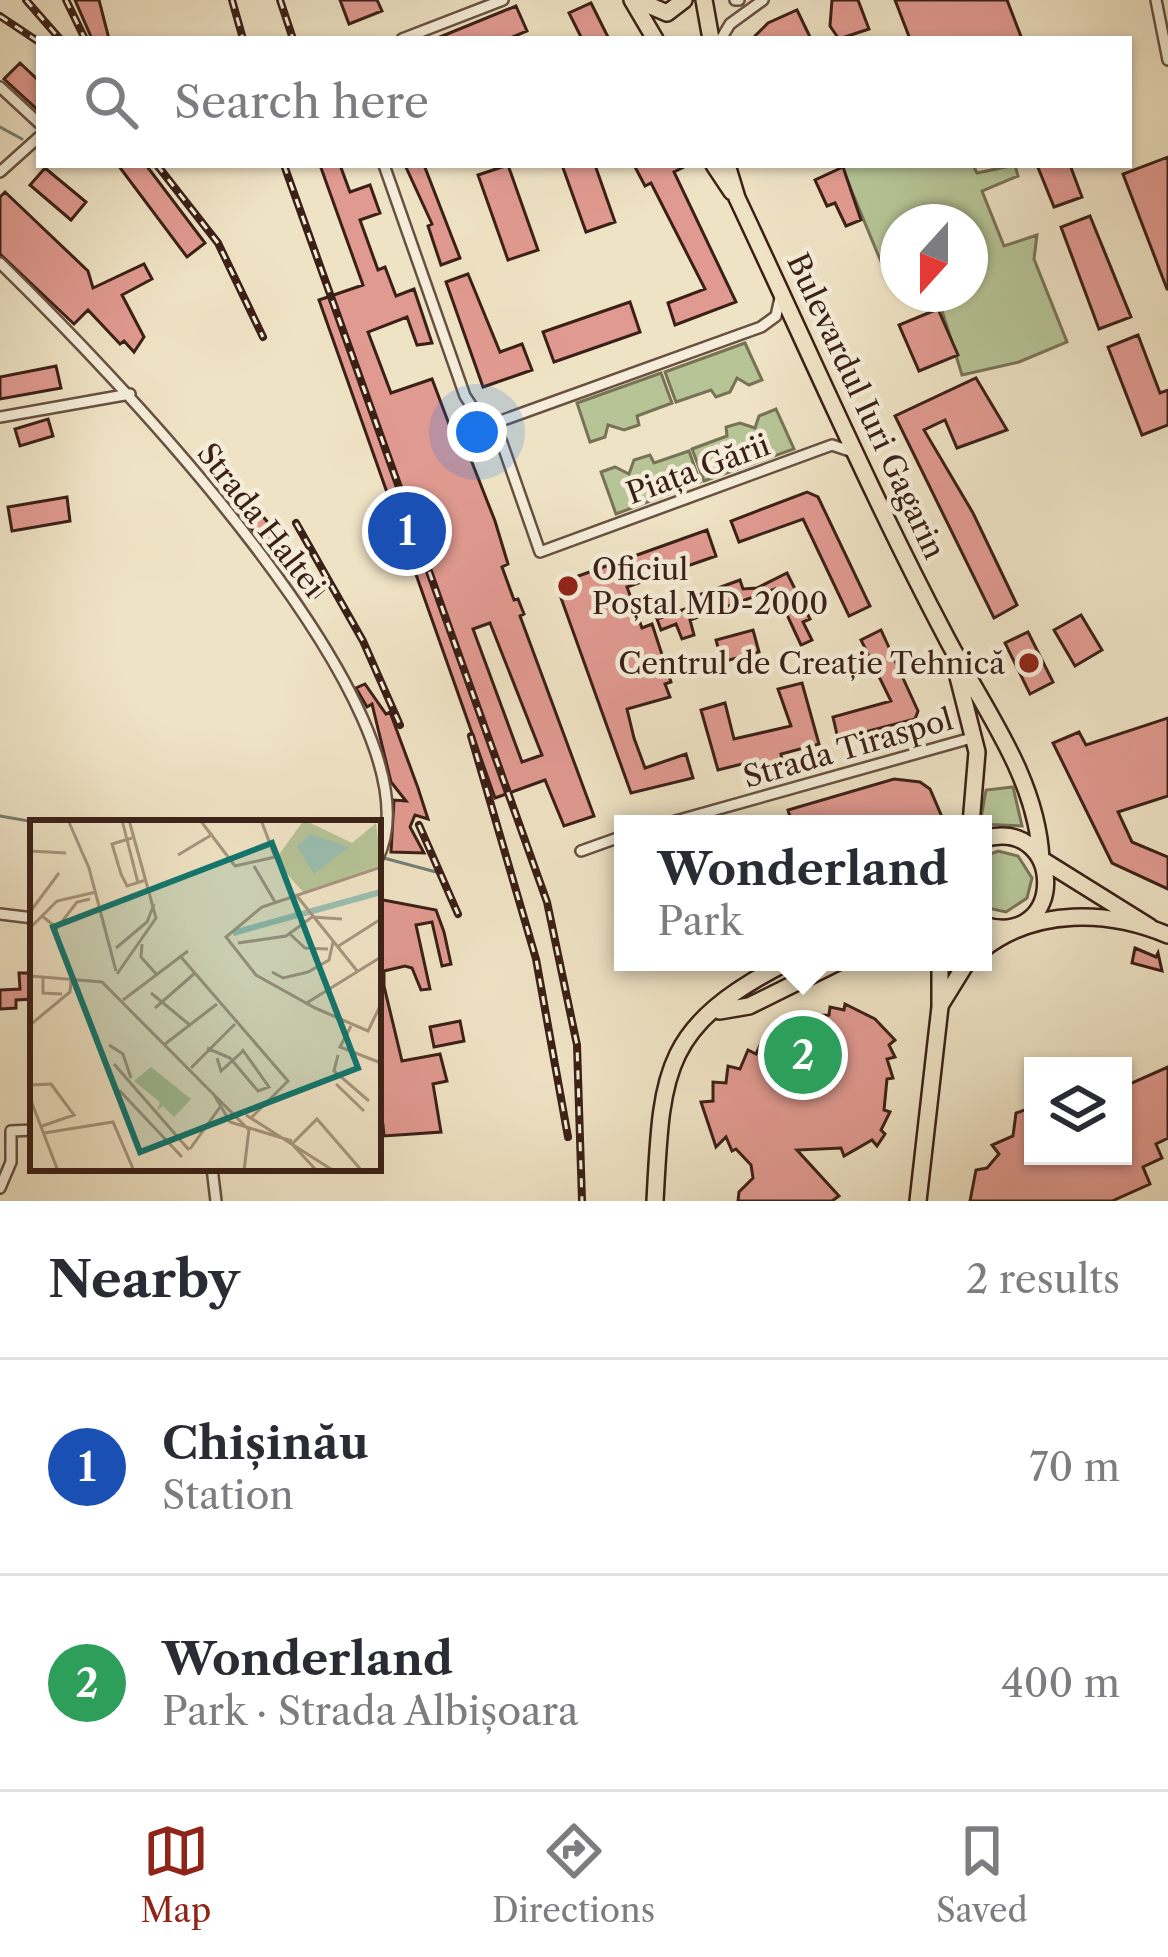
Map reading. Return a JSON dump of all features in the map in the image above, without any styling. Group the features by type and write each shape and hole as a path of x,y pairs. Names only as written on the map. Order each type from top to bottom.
{"main road":[{"path":"635,0 668,13 684,0"},
{"path":"635,0 653,36"},
{"path":"704,0 710,36"},
{"name":"Bulevardul Iuri Gagarin","path":"716,168 737,198"},
{"name":"Bulevardul Iuri Gagarin","path":"728,168 737,198 945,637 1029,796 1041,859"},
{"name":"Bulevardul Iuri Gagarin","path":"945,637 975,737 978,783 973,815"},
{"path":"992,839 1017,839 1150,928"},
{"path":"992,943 1022,924 1045,897 1047,880 1041,859"},
{"path":"992,927 1096,917 1168,935"},
{"path":"655,1201 665,1073 683,1042 747,982 769,971"},
{"path":"717,1011 749,1006 820,971"},
{"path":"918,1201 940,1007 936,971"},
{"path":"940,1007 962,971"}],"street":[{"path":"410,36 503,0"},
{"path":"723,36 730,24 763,0"},
{"path":"1156,0 1168,60"},
{"path":"0,87 36,120"},
{"path":"0,172 36,140"},
{"path":"385,168 465,396 475,411 495,423 761,327 779,307 776,280"},
{"name":"Strada Haltei","path":"0,263 130,394 287,588 328,653 380,764 380,820"},
{"path":"0,417 130,394"},
{"name":"Piața Gării","path":"495,423 540,552 832,446 849,448 865,468"},
{"name":"Strada Tiraspol","path":"697,815 975,737"},
{"path":"581,850 614,839"},
{"path":"0,914 30,918"},
{"path":"0,1188 11,1162 11,1131 30,1130"},
{"path":"212,1171 216,1201"}],"green space":[{"path":"842,168 974,168 977,173 1016,168 1018,176 982,191 987,204 880,204 880,259"},
{"path":"988,206 1004,246 1037,235 1034,259 1067,342 1019,362 962,375 942,312 988,312"},
{"path":"745,343 762,380 749,385 737,378 730,392 716,397 711,390 676,402 665,372"},
{"path":"661,373 672,403 637,416 639,425 624,430 608,425 605,437 590,442 577,403"},
{"path":"776,409 794,449 704,481 692,449 727,436 726,427 740,423 755,428 759,416"},
{"path":"689,451 700,482 616,514 601,472 615,467 629,474 634,460 650,455 654,463"},
{"path":"1013,787 1022,826 992,825 992,815 982,815 986,790"},
{"path":"992,853 1018,856 1032,878 1027,898 1006,912 992,909"}],"building":[{"path":"75,0 99,0 108,36 91,36"},
{"path":"340,0 377,0 382,11 349,24"},
{"path":"832,0 858,0 869,29 837,36 830,26"},
{"path":"895,0 1007,0 1021,36 909,36"},
{"path":"591,3 608,36 580,36 569,13"},
{"path":"516,6 527,31 515,36 442,36"},
{"path":"797,10 810,36 755,36 768,23"},
{"path":"20,63 36,78 36,108 4,79"},
{"path":"1168,157 1168,289 1167,289 1123,174"},
{"path":"45,168 86,202 71,220 30,185"},
{"path":"120,168 148,168 205,243 187,257"},
{"path":"321,168 341,168 350,192 370,185 380,213 360,220 378,270 385,267 396,296 414,289 432,343 417,345 407,317 368,332 391,393 432,379 455,440 462,437 495,521 508,564 502,567 524,614 520,616 594,816 564,826 545,780 495,798 319,300 363,285","holes":["490,623 542,755 522,762 473,629"]},
{"path":"406,168 425,168 460,258 441,265 428,226 432,224"},
{"path":"509,168 538,250 508,260 478,175"},
{"path":"563,168 596,168 615,222 586,232"},
{"path":"636,168 682,168 674,172 736,302 675,325 668,303 705,289 651,183 645,186"},
{"path":"843,168 861,220 846,226 835,203 827,206 815,180"},
{"path":"1038,168 1071,168 1082,197 1054,207"},
{"path":"5,192 88,271 93,288 144,264 152,279 122,295 144,337 134,352 88,310 74,324 0,254 0,197"},
{"path":"1090,216 1131,317 1099,329 1061,227"},
{"path":"468,274 500,352 522,344 532,370 483,387 446,282"},
{"path":"630,302 640,332 554,362 543,332"},
{"path":"939,312 958,355 919,371 899,325"},
{"path":"1138,335 1160,393 1168,390 1168,425 1142,435 1108,347"},
{"path":"56,366 61,388 0,399 0,377"},
{"path":"976,378 1007,430 957,448 945,420 924,430 973,513 1017,605 994,618 895,416"},
{"path":"48,419 53,436 20,446 15,429"},
{"path":"807,492 818,497 870,606 849,616 803,519 739,542 731,521"},
{"path":"67,497 70,521 12,531 8,507"},
{"path":"252,503 323,590 310,601 240,514"},
{"path":"707,530 716,556 627,587 642,628 652,624 671,682 665,684 670,697 627,709 634,738 645,768 686,754 693,778 631,793 556,584"},
{"path":"787,573 810,619 803,622 812,640 801,645 775,589 690,620 694,635 682,639 676,624 661,630 657,619 702,603 699,595 740,580 743,589 757,588"},
{"path":"1081,615 1102,650 1075,666 1054,630"},
{"path":"753,630 759,652 722,662 716,640"},
{"path":"881,630 918,711 915,719 838,739 833,717 891,701 861,640"},
{"name":"Centrul de Creație Tehnică","path":"1028,632 1053,682 1030,694 1005,643"},
{"path":"802,683 819,744 781,754 783,764 752,771 750,762 718,770 701,710 725,703 734,739 791,726 778,689"},
{"path":"365,684 386,714 390,712 418,788 428,819 415,815 410,827 424,853 391,852 394,800 406,801 391,782 372,704 367,707 356,688"},
{"path":"1168,718 1168,796 1118,812 1132,842 1168,857 1168,889 1112,863 1053,743 1079,732 1086,745"},
{"path":"894,779 920,782 930,789 941,815 789,815 788,810"},
{"path":"381,900 436,910 451,964 442,966 432,922 416,925 430,989 421,990 412,968 384,971 402,1061 440,1054 447,1081 433,1084 441,1132 384,1136"},
{"path":"1135,948 1156,957 1158,953 1162,971 1132,963"},
{"path":"19,973 30,973 30,999 16,1000 16,1008 0,1009 0,990 20,989"},
{"path":"845,1004 875,1019 895,1040 889,1045 895,1057 887,1059 893,1078 887,1079 884,1110 890,1112 881,1130 885,1134 877,1146 872,1140 844,1156 841,1148 797,1150 839,1196 832,1201 738,1201 739,1192 753,1178 751,1165 736,1149 732,1151 726,1137 716,1147 701,1102 713,1101 713,1082 726,1083 728,1066 740,1069 748,1050 756,1054 761,1043 784,1028 809,1021 808,1016 829,1015 830,1007 844,1010"},
{"path":"460,1021 464,1041 434,1047 430,1027"},
{"path":"1168,1067 1168,1138 1156,1144 1162,1158 1143,1167 1150,1184 1112,1201 970,1201 976,1170 987,1168 999,1154 992,1145 1013,1136 1016,1113 1024,1110 1024,1165 1132,1165 1132,1083"}],"waterway":[{"path":"0,127 22,139"},
{"path":"0,816 30,821"},
{"path":"381,857 436,872"}],"railway":[{"path":"26,0 57,36"},
{"path":"66,0 84,36"},
{"path":"232,0 242,36"},
{"path":"280,0 292,36"},
{"path":"0,16 36,40"},
{"path":"159,168 218,243 263,337"},
{"path":"285,168 547,902 577,1045 582,1201"},
{"path":"296,523 363,641 400,725"},
{"path":"471,736 536,959 568,1137"},
{"path":"419,825 458,914"}],"place":[{"name":"Chișinău","path":"407,531"},
{"name":"Oficiul Poștal MD-2000","path":"568,586"},
{"name":"Centrul de Creație Tehnică","path":"1029,663"},
{"name":"Wonderland","path":"803,1055"}]}
